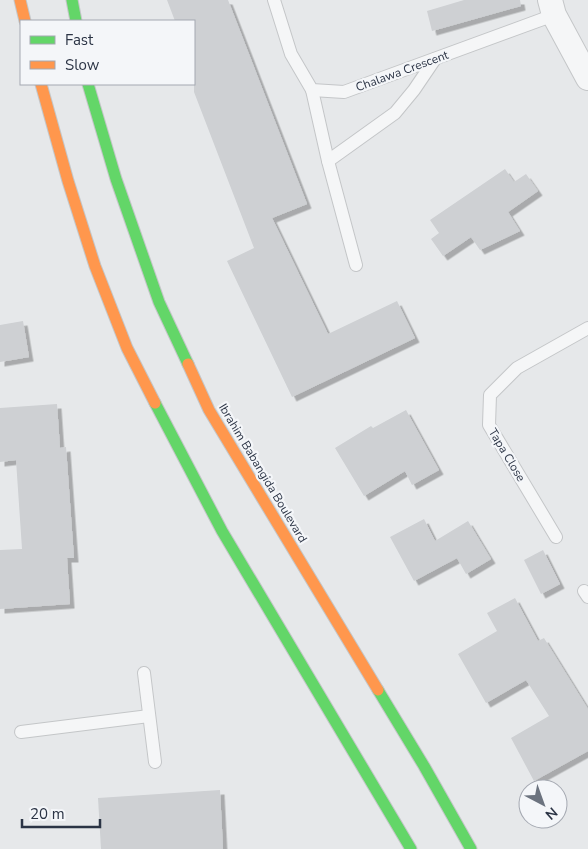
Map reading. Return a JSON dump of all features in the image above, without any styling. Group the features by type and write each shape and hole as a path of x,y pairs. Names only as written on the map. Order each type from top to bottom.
{"street":[{"path":"20,0 25,20"},
{"path":"72,0 76,20"},
{"path":"552,8 588,78"},
{"path":"41,85 68,182 95,266 127,348 222,531 411,849"},
{"name":"Ibrahim Babangida Boulevard","path":"88,85 116,180 159,302 209,410 424,766 471,849"}],"lane":[{"path":"274,0 291,54 312,90 328,161 356,265"},
{"name":"Chalawa Crescent","path":"312,90 344,92 436,59 552,8"},
{"path":"328,161 395,112 414,90 436,59"},
{"name":"Tapa Close","path":"556,537 489,425 490,395 518,368 588,328"},
{"path":"144,673 155,762"},
{"path":"21,732 149,716"}],"building":[{"path":"167,0 228,0 307,204 272,218 328,334 397,301 415,338 292,397 227,261 254,248 194,92 195,20 175,20"},
{"path":"464,0 520,0 521,6 432,31 427,11"},
{"path":"505,169 514,182 526,174 538,191 508,212 520,231 480,250 471,237 443,256 431,239 439,233 430,220"},
{"path":"23,321 29,357 0,362 0,325"},
{"path":"57,404 60,448 66,447 74,558 67,558 70,604 0,609 0,550 22,549 16,460 0,462 0,408"},
{"path":"406,410 439,470 412,485 405,471 364,496 335,448 371,426 373,428"},
{"path":"424,519 435,541 468,521 491,559 466,574 457,558 414,581 390,537"},
{"path":"543,550 560,584 541,594 524,560"},
{"path":"515,598 538,641 544,638 588,709 588,751 538,779 533,779 511,738 549,716 526,680 486,703 458,654 497,631 487,613"},
{"path":"220,790 223,849 101,849 98,798"}],"traffic: fast":[{"path":"72,0 76,20"},
{"path":"88,85 116,179 159,302 188,364"},
{"path":"155,403 222,531 411,849"},
{"path":"378,690 471,849"}],"traffic: slow":[{"path":"20,0 25,20"},
{"path":"41,85 68,181 95,266 127,348 155,403"},
{"path":"188,364 209,410 378,690"}]}
